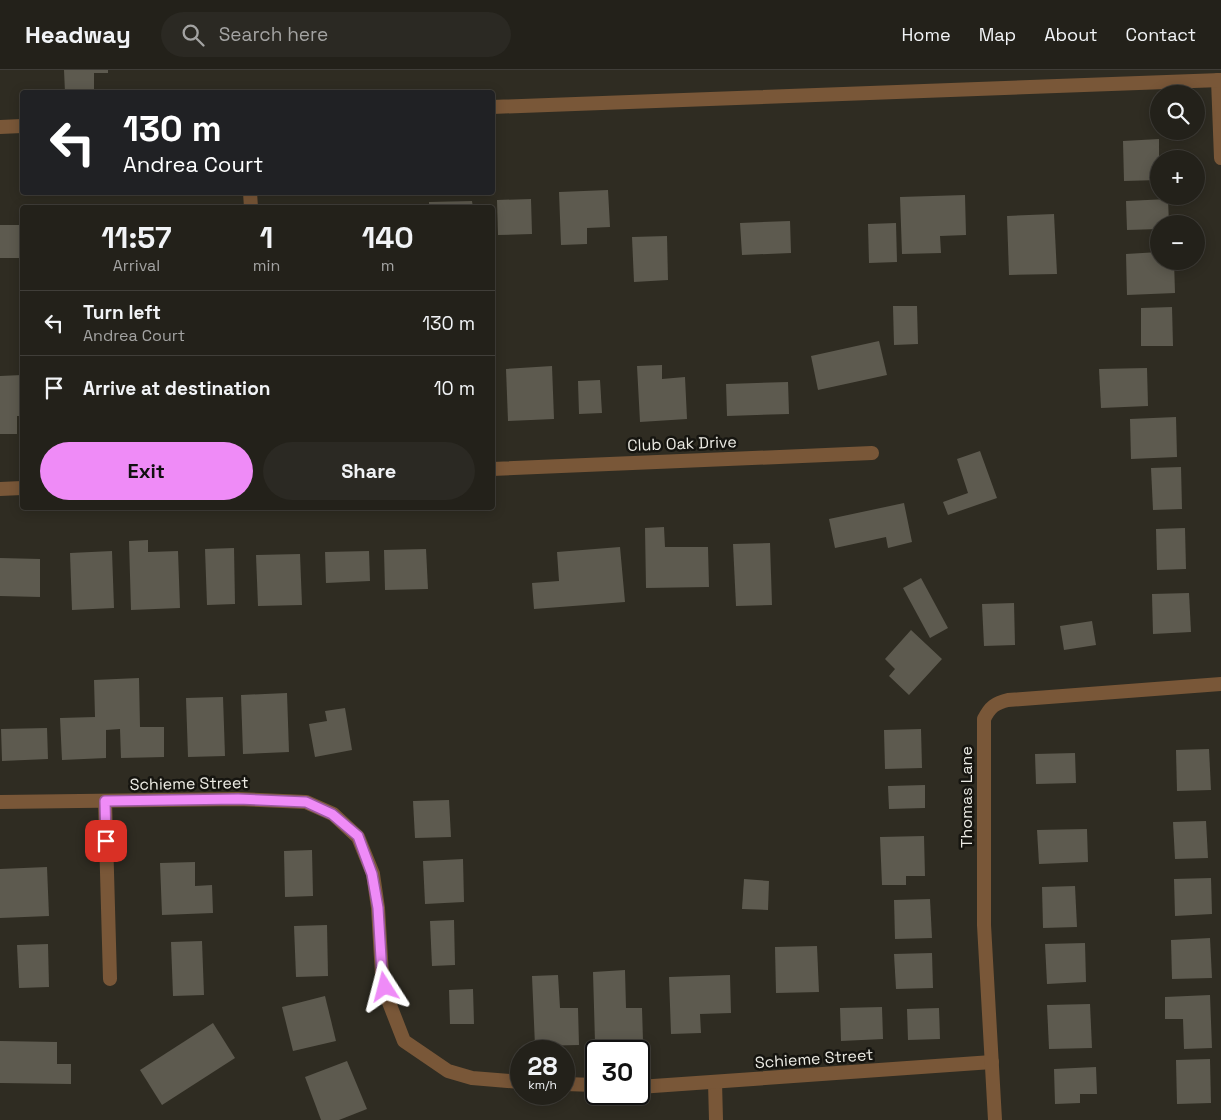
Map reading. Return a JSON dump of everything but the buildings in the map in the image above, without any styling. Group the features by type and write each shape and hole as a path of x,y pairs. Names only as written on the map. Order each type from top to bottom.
{"street":[{"path":"495,107 1220,80 1221,158"},
{"path":"0,127 20,126"},
{"name":"Club Oak Drive","path":"495,469 872,453"},
{"path":"0,489 20,488"},
{"name":"Thomas Lane","path":"995,1120 984,925 984,719 988,710 996,703 1008,700 1221,684"},
{"name":"Schieme Street","path":"0,802 238,799 306,802 332,814 358,836 372,874 378,908 382,975 388,1000 404,1041 448,1071 472,1078 510,1081"},
{"path":"105,801 110,979"},
{"name":"Schieme Street","path":"650,1086 992,1062"},
{"path":"715,1082 716,1120"}],"route":[{"path":"106,841 105,801 238,799 306,802 332,814 358,836 372,874 378,908 382,975 385,987"}]}
